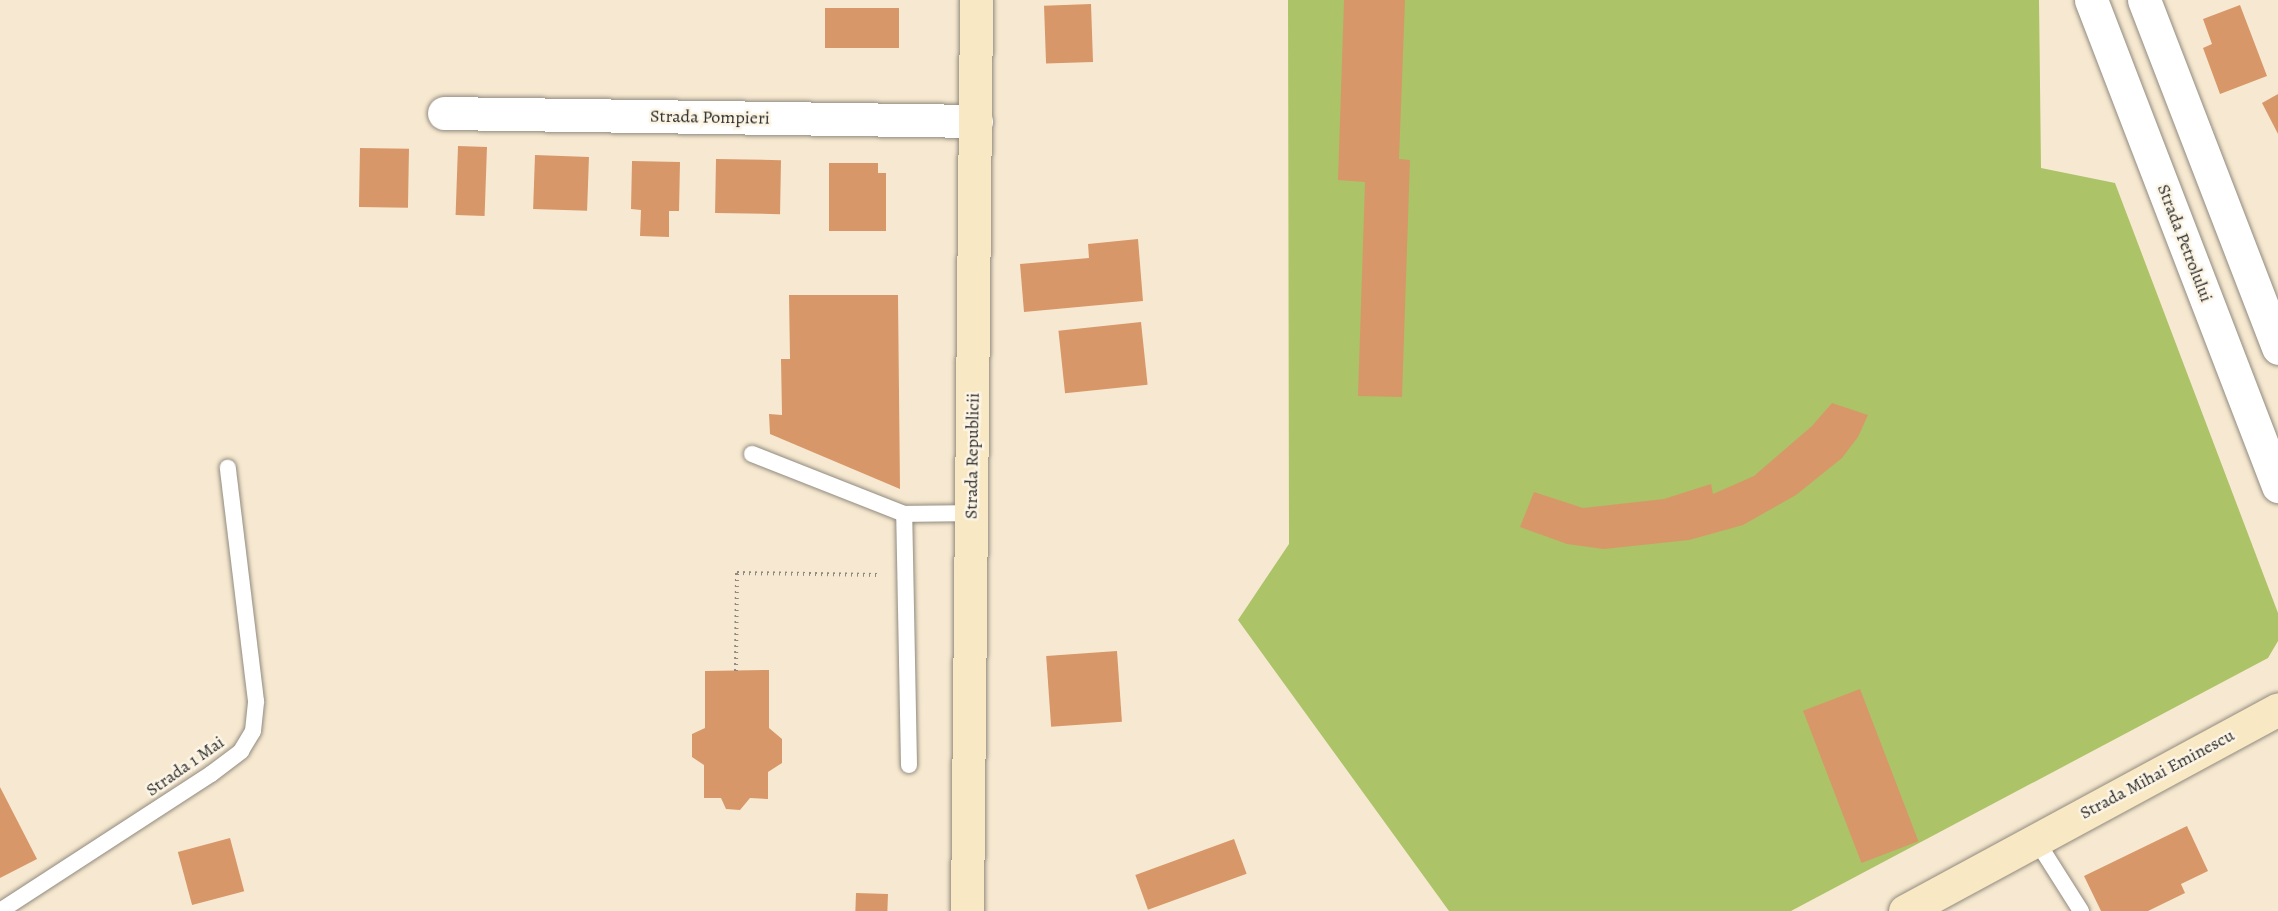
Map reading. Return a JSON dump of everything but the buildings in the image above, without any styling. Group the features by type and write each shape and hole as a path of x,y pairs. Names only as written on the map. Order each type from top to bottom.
{"main road":[{"name":"Strada Republicii","path":"967,911 976,0"},
{"name":"Strada Mihai Eminescu","path":"1905,911 2278,709"}],"street":[{"name":"Strada Petrolului","path":"2091,0 2278,486"},
{"path":"2144,0 2278,348"},
{"path":"2124,87 2170,68"},
{"name":"Strada Pompieri","path":"444,113 976,121"}],"lane":[{"path":"752,454 904,514 972,513"},
{"name":"Strada 1 Mai","path":"0,911 212,774 241,750 253,731 256,701 228,468"},
{"path":"904,514 909,765"},
{"path":"2036,840 2081,911"}],"path":[{"path":"736,671 737,573 905,576"}],"green space":[{"path":"1288,0 2039,0 2041,168 2115,183 2278,613 2278,641 2268,658 1791,911 1449,911 1238,620 1289,544"}]}
